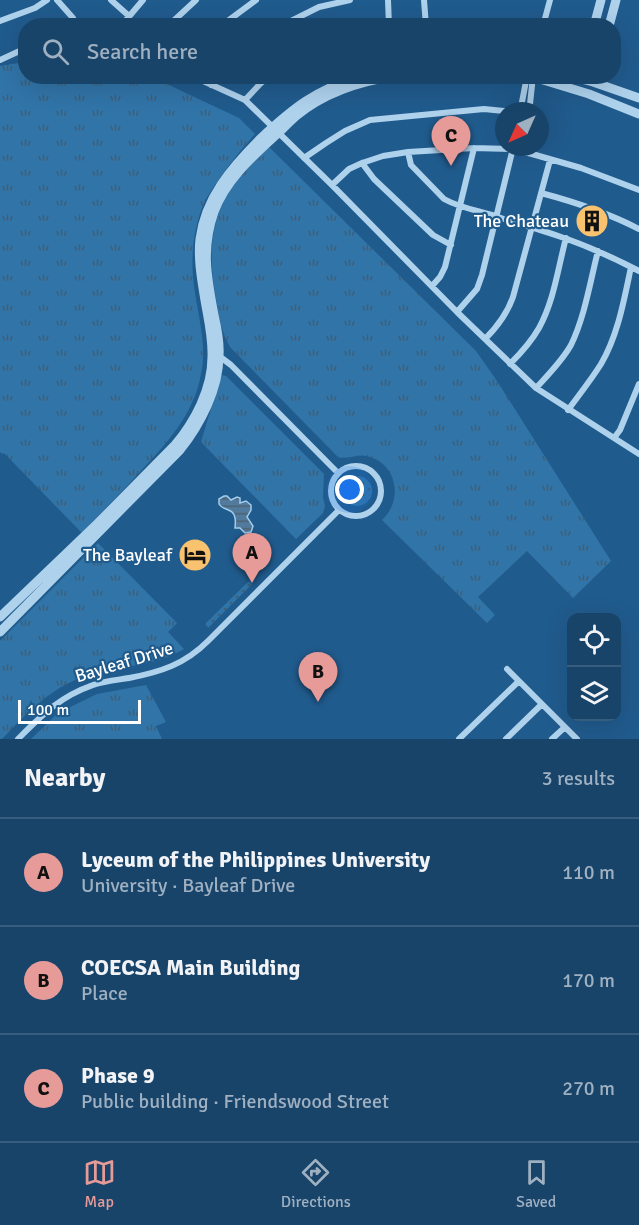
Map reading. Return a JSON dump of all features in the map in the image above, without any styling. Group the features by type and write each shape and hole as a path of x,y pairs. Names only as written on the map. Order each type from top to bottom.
{"street":[{"path":"0,21 35,8 47,0"},
{"path":"57,0 72,18"},
{"path":"111,0 129,16 143,0"},
{"path":"177,18 196,0"},
{"path":"232,18 256,0"},
{"path":"297,18 319,7 350,0"},
{"path":"388,0 389,18"},
{"path":"424,0 425,18"},
{"path":"545,18 550,0"},
{"path":"596,18 601,0"},
{"path":"611,18 616,0"},
{"path":"0,60 18,52"},
{"path":"245,100 260,84"},
{"path":"0,617 97,524 182,437 206,392 216,356 218,339 206,266 210,225 221,196 232,179 294,110 336,84"},
{"path":"276,129 326,96 360,84"},
{"path":"530,102 531,84"},
{"path":"554,84 589,94 639,114"},
{"path":"578,84 578,91"},
{"path":"589,94 592,84"},
{"path":"606,84 639,98"},
{"path":"211,85 245,100 536,388 639,454"},
{"path":"304,158 345,131 370,120 484,109 495,110"},
{"path":"432,286 445,267 474,148"},
{"path":"332,185 349,169 362,162 383,156 408,152 495,148"},
{"path":"408,152 411,165 444,199 566,238 639,271"},
{"path":"457,312 477,289 482,275 510,156"},
{"path":"537,156 581,168 639,190"},
{"path":"485,339 509,309 550,160"},
{"path":"362,162 374,179 433,235 451,245"},
{"path":"541,193 609,214 639,229"},
{"path":"510,364 531,340 545,316 566,238"},
{"path":"536,388 571,344 582,317 598,251"},
{"path":"568,410 602,363 610,345 619,321 631,267"},
{"path":"216,356 231,365 338,473"},
{"path":"0,632 188,440 202,417 212,393 218,371 216,356"},
{"path":"614,438 620,430 639,384"},
{"path":"356,466 363,467 376,476 381,490 377,505 361,516 353,516 339,510 332,500 330,491 338,473 348,467 356,466"},
{"name":"Bayleaf Drive","path":"18,739 49,708 70,695 110,680 162,670 188,658 208,641 339,510"},
{"path":"507,669 577,739"},
{"path":"459,739 519,681"},
{"path":"506,739 542,704"},
{"path":"552,739 565,727"}],"green space":[{"path":"18,63 18,84 167,84 239,118 255,134 208,195 197,225 193,248 193,271 202,334 203,364 192,403 177,428 159,451 82,533 4,453 0,452 0,66"},
{"path":"269,147 476,351 497,381 611,561 573,598 527,551 478,597 495,615 487,623 382,520 389,512 395,493 394,483 385,466 366,456 338,457 230,347 224,336 213,283 213,237 216,222 228,194"},
{"path":"221,375 226,376 324,474 325,506 323,513 296,539 201,442"},
{"path":"357,476 368,480 372,491 368,502 357,506 346,502 342,491 346,480"},
{"path":"98,543 177,623 168,632 184,649 160,660 99,672 73,681 40,702 0,739 0,641"},
{"path":"249,581 252,584 208,628 206,623"},
{"path":"146,685 166,722 156,726 162,739 31,739 58,713 97,694"}],"shaded area":[{"path":"224,496 231,500 240,498 240,503 246,501 251,505 247,517 253,526 251,532 245,533 240,528 235,528 234,515 219,504 219,499"}],"place":[{"name":"Phase 9","path":"451,166"},
{"name":"The Chateau","path":"592,221"},
{"name":"The Bayleaf","path":"195,555"},
{"name":"Lyceum of the Philippines University","path":"252,583"},
{"name":"COECSA Main Building","path":"318,702"}]}
